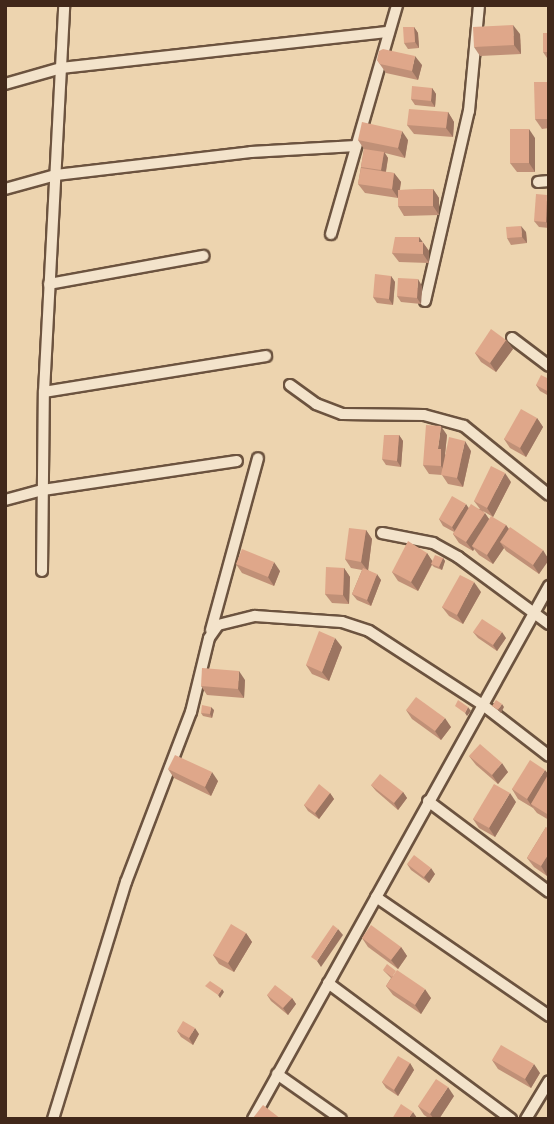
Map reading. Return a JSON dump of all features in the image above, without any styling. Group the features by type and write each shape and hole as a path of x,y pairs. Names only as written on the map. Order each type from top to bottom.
{"street":[{"path":"42,572 44,392 64,5"},
{"path":"331,234 397,5"},
{"path":"425,301 469,111 479,5"},
{"path":"5,84 61,68 389,32"},
{"path":"5,188 56,176 251,152 356,146"},
{"path":"49,284 203,256"},
{"path":"512,338 549,366"},
{"path":"44,392 266,355"},
{"path":"289,385 316,404 342,414 424,415 464,426 549,495"},
{"path":"53,1119 126,882 191,712 258,458"},
{"path":"5,500 43,490 237,461"},
{"path":"382,533 433,543 458,557 549,624"},
{"path":"253,1119 549,586"},
{"path":"211,633 223,623 255,616 342,622 369,631 483,705 549,755"},
{"path":"428,801 549,892"},
{"path":"376,897 549,1016"},
{"path":"328,984 511,1119"},
{"path":"277,1074 341,1119"},
{"path":"526,1119 549,1081"}],"building":[{"path":"513,25 514,45 474,47 473,27"},
{"path":"403,27 414,27 415,42 404,43"},
{"path":"543,33 549,33 549,52 543,52"},
{"path":"383,49 415,56 412,71 380,64 377,60 379,51"},
{"path":"534,82 549,82 549,119 535,119"},
{"path":"412,86 432,88 431,101 411,99"},
{"path":"409,109 448,112 446,128 407,125"},
{"path":"362,122 402,131 398,148 358,140"},
{"path":"510,129 529,129 529,163 510,163"},
{"path":"364,149 384,152 381,170 361,167"},
{"path":"361,168 394,173 392,189 358,184"},
{"path":"433,189 433,206 398,206 398,190"},
{"path":"536,194 547,195 546,222 534,221"},
{"path":"521,226 522,237 507,238 506,227"},
{"path":"395,237 419,237 419,242 423,242 423,254 392,253"},
{"path":"375,274 391,276 389,299 373,297"},
{"path":"398,278 418,279 417,298 397,296"},
{"path":"491,329 506,340 490,363 475,353"},
{"path":"541,375 549,379 549,392 536,385"},
{"path":"521,409 537,418 520,448 504,439"},
{"path":"426,425 441,426 438,449 441,449 441,466 423,465"},
{"path":"384,435 399,435 397,461 382,459"},
{"path":"449,437 465,441 457,478 441,475"},
{"path":"491,466 505,473 487,508 474,501"},
{"path":"452,496 466,504 452,527 439,519"},
{"path":"471,504 485,513 466,542 453,534"},
{"path":"491,516 506,525 487,555 472,546"},
{"path":"510,527 543,550 533,565 500,542"},
{"path":"349,528 366,530 361,562 345,559"},
{"path":"408,541 427,553 411,582 392,572"},
{"path":"242,549 274,562 268,577 236,564"},
{"path":"435,555 443,558 439,567 431,564"},
{"path":"326,567 344,568 343,595 325,594"},
{"path":"363,568 377,574 367,600 352,594"},
{"path":"460,575 474,582 457,615 442,607"},
{"path":"482,619 502,632 493,645 473,632"},
{"path":"319,631 335,638 322,672 306,665"},
{"path":"202,668 239,671 238,689 201,686"},
{"path":"416,697 445,718 435,731 406,710"},
{"path":"458,700 468,707 465,713 455,706"},
{"path":"496,700 502,704 498,710 492,706"},
{"path":"202,705 211,707 210,714 201,713"},
{"path":"480,744 502,763 492,775 469,756"},
{"path":"175,755 212,772 205,787 168,769"},
{"path":"530,760 545,770 527,799 512,789"},
{"path":"549,773 549,811 547,814 531,804"},
{"path":"380,774 403,792 394,803 371,785"},
{"path":"319,784 330,793 315,813 304,805"},
{"path":"494,784 510,793 489,828 473,819"},
{"path":"546,827 549,829 549,853 541,866 527,858"},
{"path":"414,855 431,868 424,877 407,864"},
{"path":"231,924 246,933 228,963 213,955"},
{"path":"333,925 338,929 317,961 311,957"},
{"path":"371,925 401,947 391,960 362,938"},
{"path":"387,964 396,971 392,977 383,970"},
{"path":"397,970 425,989 415,1005 386,986"},
{"path":"210,981 222,989 218,995 205,986"},
{"path":"275,985 292,998 283,1008 267,995"},
{"path":"183,1021 195,1028 189,1038 177,1031"},
{"path":"501,1045 534,1064 525,1079 492,1060"},
{"path":"398,1056 410,1063 394,1090 382,1082"},
{"path":"436,1079 448,1087 430,1114 418,1106"},
{"path":"401,1104 413,1112 408,1119 392,1119"},
{"path":"263,1105 281,1119 254,1119"}]}
